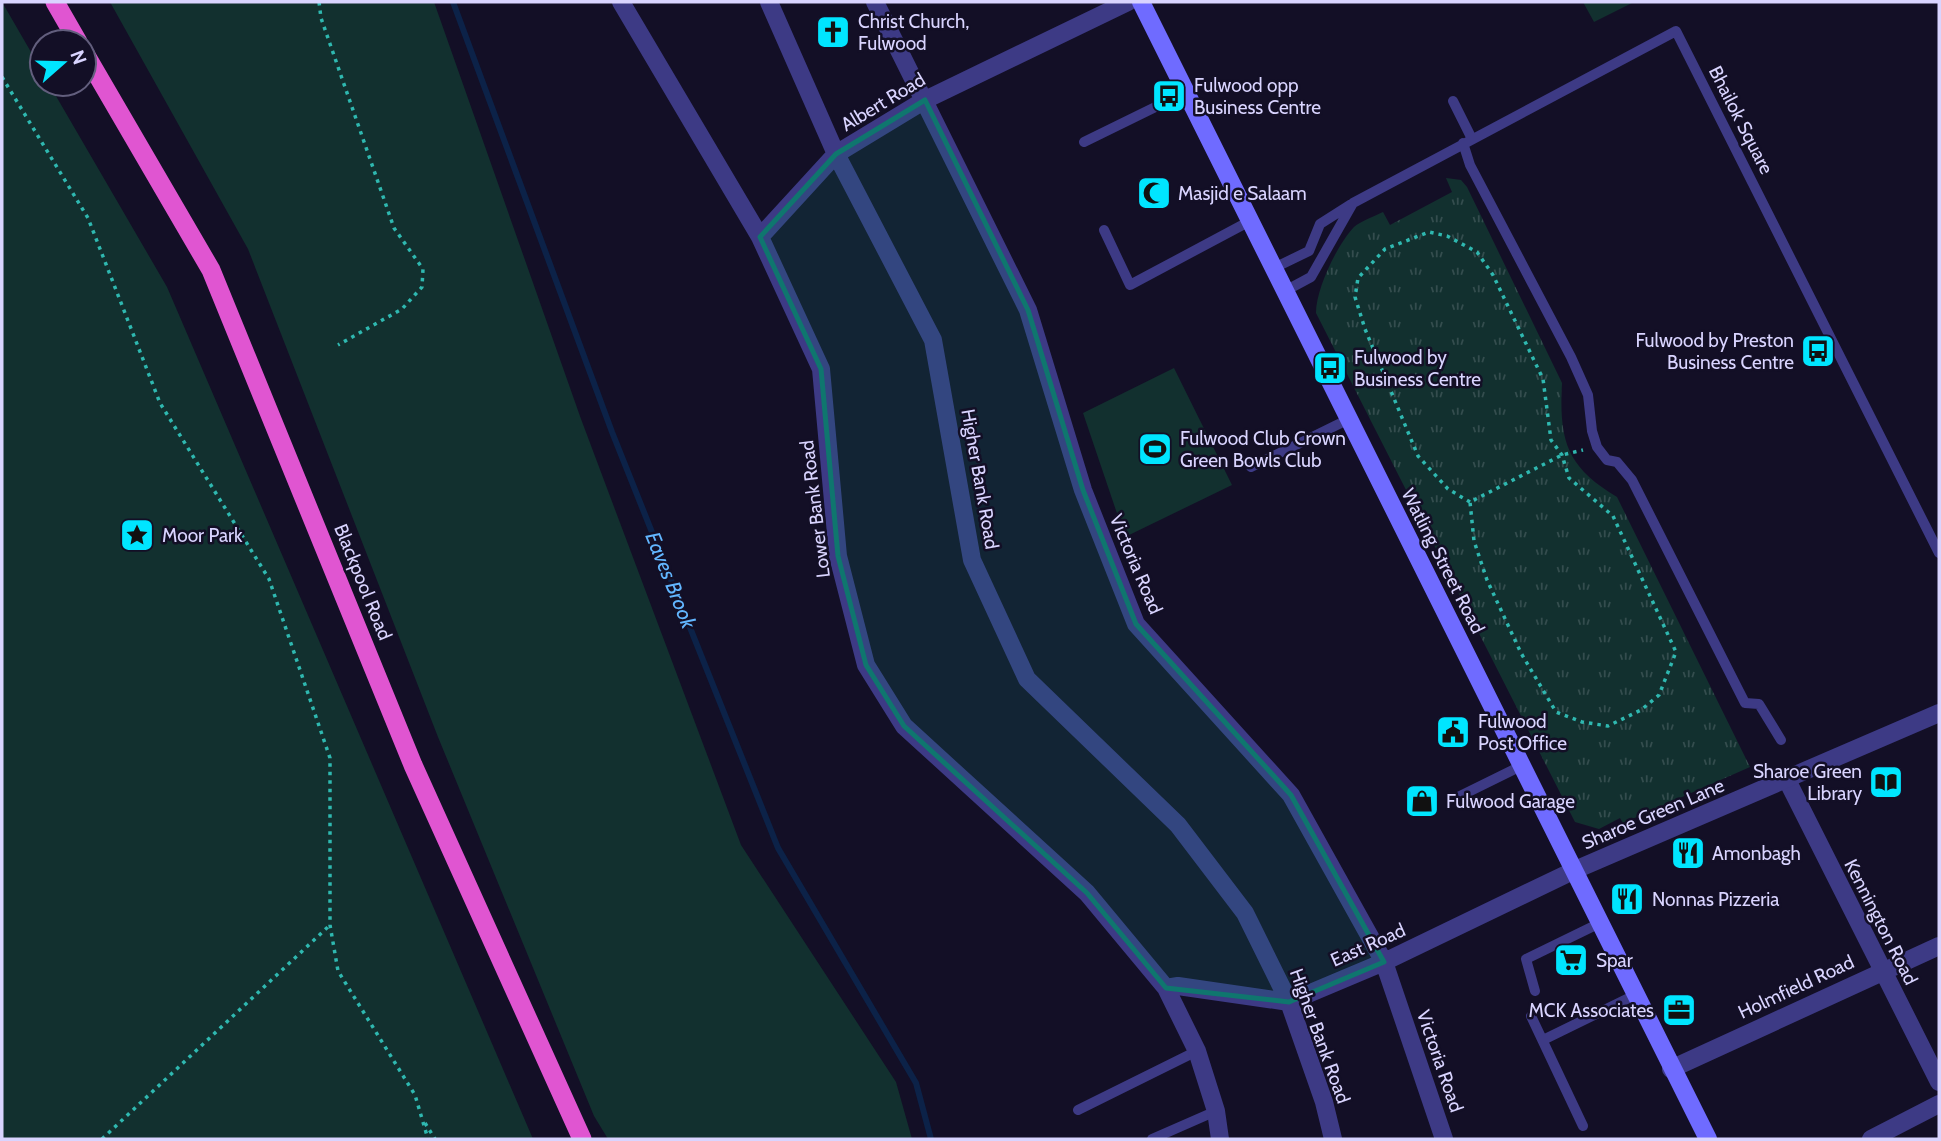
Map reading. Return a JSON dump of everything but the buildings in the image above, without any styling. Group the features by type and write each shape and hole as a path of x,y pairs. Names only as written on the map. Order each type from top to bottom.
{"highway":[{"path":"55,2 70,28"},
{"name":"Blackpool Road","path":"98,76 211,270 413,765 582,1139"}],"main road":[{"name":"Watling Street Road","path":"1140,2 1708,1139"}],"street":[{"name":"Lower Bank Road","path":"621,2 760,236 821,369 838,556 866,665 904,726 1087,892 1166,988 1198,1051 1216,1111 1220,1139"},
{"name":"Higher Bank Road","path":"769,2 836,154 933,340 972,560 1027,679 1178,825 1245,913 1289,1002 1324,1102 1333,1139"},
{"name":"Victoria Road","path":"875,2 1028,310 1083,490 1136,624 1291,794 1384,962 1444,1139"},
{"name":"Albert Road","path":"760,236 836,154 925,100 1128,2"},
{"name":"Sharoe Green Lane","path":"1575,870 1937,719"},
{"name":"Kennington Road","path":"1787,780 1939,1082"},
{"name":"East Road","path":"1289,1002 1384,962 1575,870"},
{"name":"Holmfield Road","path":"1671,1069 1939,946"},
{"path":"1166,988 1178,986 1289,1002"},
{"path":"1871,1139 1939,1104"}],"lane":[{"name":"Bhailok Square","path":"1274,268 1309,251 1320,224 1353,203 1676,31 1854,379 1939,553"},
{"path":"1084,142 1186,92"},
{"path":"1453,101 1468,141 1470,165 1571,356 1588,395 1592,431 1597,447 1607,460 1617,462 1632,480 1745,703 1759,704 1781,740"},
{"path":"1285,291 1311,277 1353,203"},
{"path":"1104,230 1130,285 1251,221"},
{"path":"1844,385 1854,379"},
{"path":"1251,467 1348,420"},
{"path":"1454,799 1521,766"},
{"path":"1535,991 1526,959 1600,923"},
{"path":"1543,1040 1635,995"},
{"path":"1531,1016 1584,1126"},
{"path":"1078,1110 1198,1051"},
{"path":"1152,1139 1216,1111"}],"path":[{"path":"318,2 321,18 394,228 423,269 422,287 402,309 338,345"},
{"path":"2,77 88,218 160,403 269,579 330,758 330,925 338,971 415,1095 428,1139"},
{"path":"1429,232 1447,236 1477,252 1493,275 1543,379 1550,440 1562,455 1569,478 1613,516 1676,652 1659,695 1641,710 1608,726 1582,722 1556,712 1521,653 1487,580 1474,541 1470,502 1448,489 1418,456 1364,329 1355,297 1358,278 1385,249 1429,232"},
{"path":"1470,502 1562,455 1597,447"},
{"path":"102,1139 330,925"},
{"path":"422,1118 435,1139"}],"highlighted area":[{"path":"925,100 1028,310 1083,490 1136,624 1291,795 1384,962 1289,1002 1166,988 1087,893 904,726 866,665 838,556 821,369 760,237 836,154"}],"green space":[{"name":"Moor Park","path":"2,2 28,47 28,98 57,98 167,287 533,1139 2,1139"},
{"path":"110,2 434,2 581,419 741,845 896,1082 912,1139 608,1139 594,1116 438,737 248,249"},
{"path":"1583,2 1634,2 1594,22"},
{"path":"1446,178 1461,180 1467,187 1562,383 1562,421 1569,450 1586,475 1617,497 1750,767 1623,823 1620,818 1599,829 1575,822 1316,313 1329,268 1354,227 1383,212 1390,225 1452,192"},
{"name":"Fulwood Club Crown Green Bowls Club","path":"1174,368 1232,485 1125,537 1083,413"}],"waterway":[{"name":"Eaves Brook","path":"453,2 612,432 778,848 916,1083 931,1139"}],"place":[{"name":"Christ Church, Fulwood","path":"833,32"},
{"name":"Fulwood opp Business Centre","path":"1169,96"},
{"name":"Masjid e Salaam","path":"1154,193"},
{"name":"Fulwood by Preston Business Centre","path":"1818,351"},
{"name":"Fulwood by Business Centre","path":"1330,368"},
{"name":"Fulwood Club Crown Green Bowls Club","path":"1155,449"},
{"name":"Moor Park","path":"137,535"},
{"name":"Fulwood Post Office","path":"1453,732"},
{"name":"Sharoe Green Library","path":"1886,782"},
{"name":"Fulwood Garage","path":"1422,801"},
{"name":"Amonbagh","path":"1688,853"},
{"name":"Nonnas Pizzeria","path":"1627,899"},
{"name":"Spar","path":"1571,960"},
{"name":"MCK Associates","path":"1679,1010"}]}
